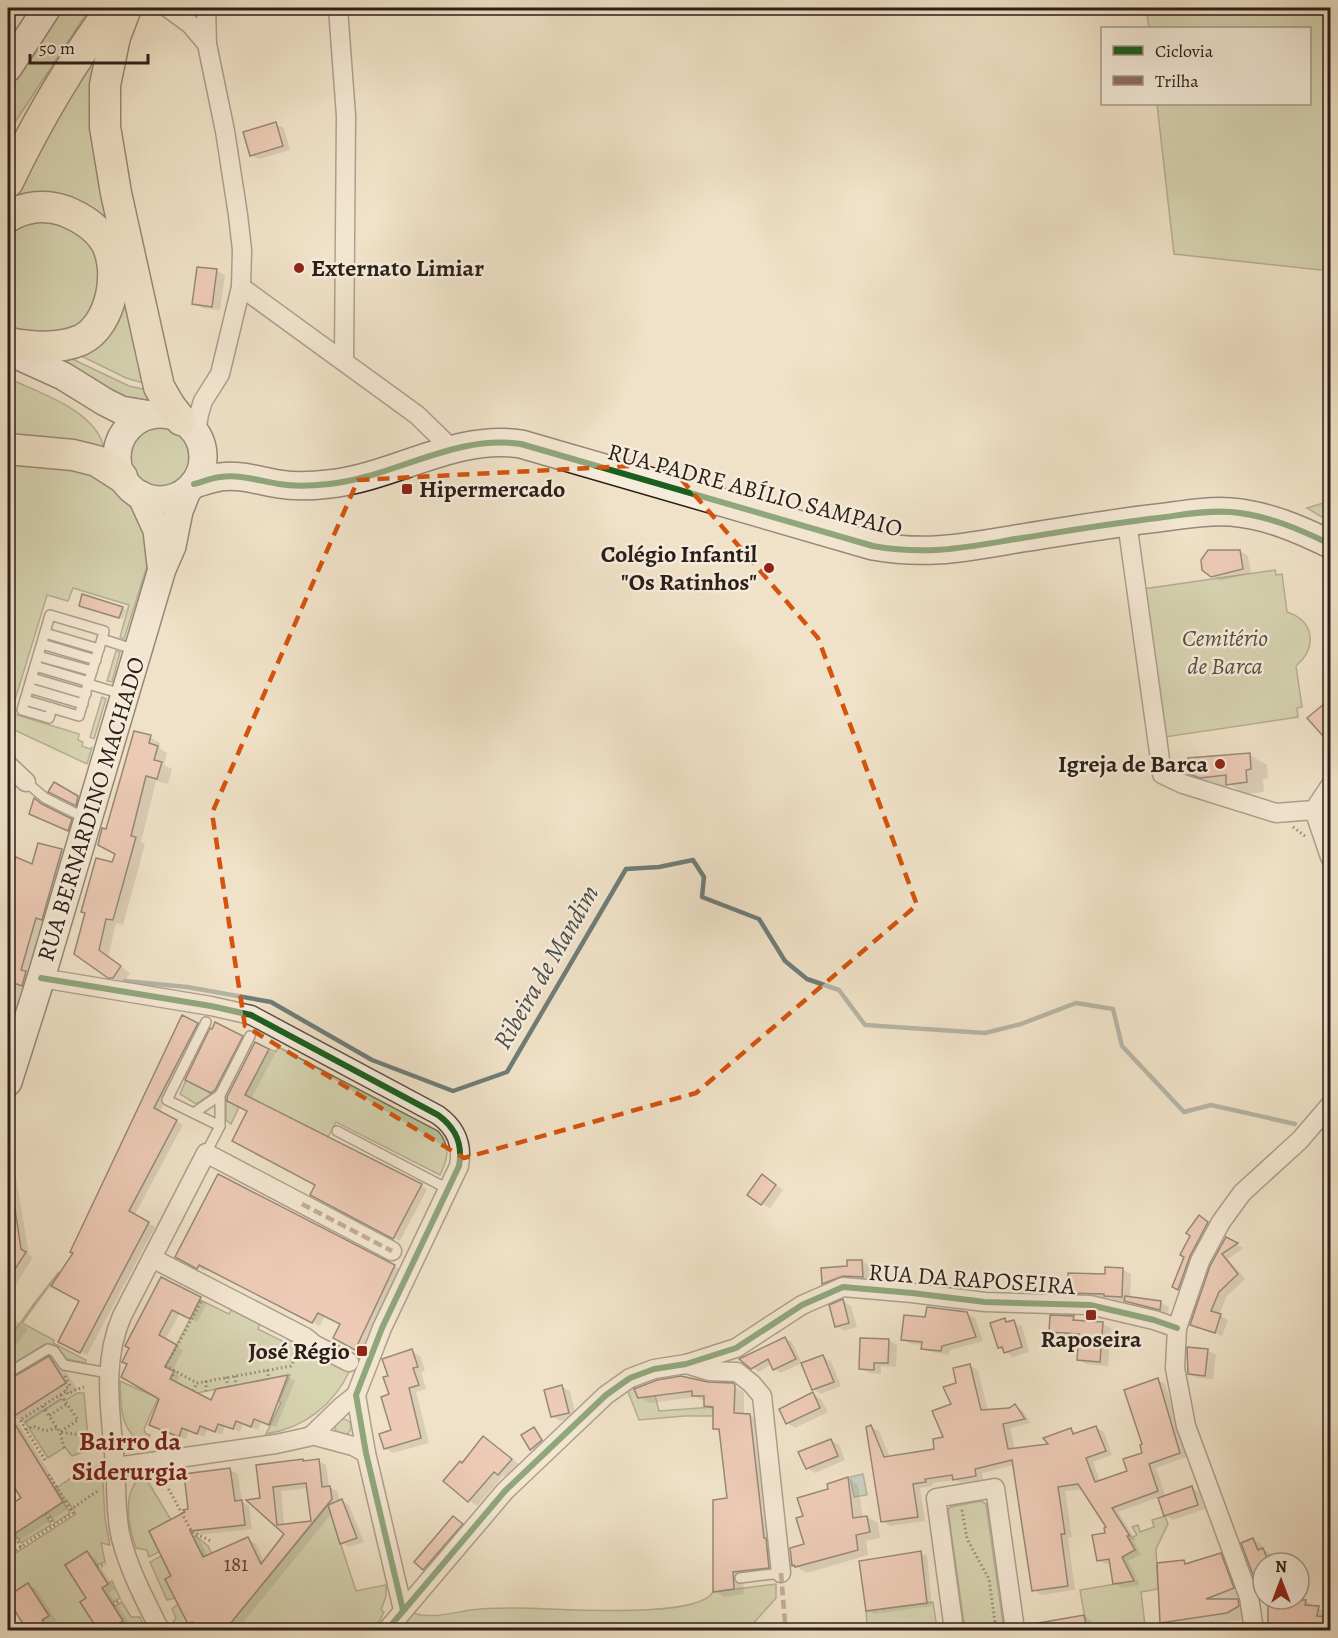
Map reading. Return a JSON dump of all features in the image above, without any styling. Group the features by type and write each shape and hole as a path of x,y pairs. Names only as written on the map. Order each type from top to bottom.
{"main road":[{"path":"8,68 47,8"},
{"path":"8,153 70,49 102,8"},
{"path":"8,182 52,100 88,40 112,8"},
{"path":"126,8 115,37 105,85 105,127 116,193 159,387 170,406 217,459 243,476"},
{"path":"8,217 17,211 36,207 54,207 77,216 95,229 106,242 114,275 113,291 99,324 81,339 41,347 8,343"},
{"path":"8,347 21,357 63,376 121,410 151,416 171,416 193,433 202,466 191,488"},
{"name":"RUA BERNARDINO MACHADO","path":"8,365 71,397 104,420 114,437 127,474 157,530 162,569"},
{"path":"127,474 126,432 141,419 151,416"},
{"name":"RUA PADRE ABÍLIO SAMPAIO","path":"243,476 280,484 306,486 333,483 452,449 503,441 521,444 873,546 895,550 945,551 1127,522 1200,513 1230,512 1262,517 1295,527 1330,544"},
{"path":"8,449 73,455 97,461 127,474 153,499 165,500 177,497 191,488 220,477 243,476"},
{"name":"RUA BERNARDINO MACHADO","path":"8,1082 162,569 172,546 179,511 191,488"}],"street":[{"path":"168,8 190,24 207,44"},
{"path":"193,433 203,401 220,374 241,287 242,250 237,206 207,44 206,8"},
{"path":"338,8 346,116 344,360"},
{"path":"241,287 344,360 417,416 452,449"},
{"path":"1127,522 1162,774 1183,784 1276,813 1314,810"},
{"path":"8,765 26,782"},
{"path":"1314,810 1330,786"},
{"path":"1314,810 1330,857"},
{"path":"40,978 211,1006 251,1015 445,1120 458,1139 461,1157 459,1166 382,1328 356,1395 312,1435"},
{"path":"1254,1630 1249,1597 1186,1426 1175,1368 1178,1328 1200,1261 1221,1222 1242,1192 1300,1140 1330,1105"},
{"path":"159,1630 136,1582 121,1538 108,1373 111,1347 119,1324 206,1153 392,1251"},
{"path":"152,1258 349,1362"},
{"name":"RUA DA RAPOSEIRA","path":"387,1630 504,1491 606,1395 630,1378 654,1369 686,1364 736,1348 802,1305 843,1287 986,1302 1090,1305 1178,1328"},
{"path":"686,1364 709,1371 737,1372 762,1396 781,1573"},
{"path":"356,1395 366,1453 403,1610"},
{"path":"116,1467 276,1444 312,1435 353,1446 366,1453"},
{"path":"954,1630 936,1498 995,1488 1015,1630"}],"lane":[{"path":"50,615 104,631 79,716 52,708 49,718 22,710 45,633 50,615"},
{"path":"45,633 138,650"},
{"path":"42,644 96,660"},
{"path":"38,656 92,671"},
{"path":"35,666 88,687"},
{"path":"32,678 124,695"},
{"path":"29,688 83,704"},
{"path":"26,782 45,798 88,819"},
{"path":"206,1022 167,1100 220,1126"},
{"path":"206,1153 220,1126 220,1095 250,1036"},
{"path":"194,1113 220,1095"},
{"path":"337,1131 448,1189"},
{"path":"8,1373 48,1349 54,1352 64,1365 108,1373"},
{"path":"740,1578 781,1573"}],"path":[{"path":"1276,813 1330,857"},
{"path":"202,1301 166,1366 197,1383 291,1366 305,1337"},
{"path":"267,1370 269,1379"},
{"path":"171,1380 175,1371"},
{"path":"234,1376 236,1385"},
{"path":"226,1377 228,1387"},
{"path":"45,1460 20,1420 66,1391 65,1389 70,1386 66,1379"},
{"path":"206,1381 206,1391"},
{"path":"193,1391 197,1383"},
{"path":"66,1391 68,1394 84,1387"},
{"path":"60,1432 78,1420 61,1394"},
{"path":"49,1416 67,1404"},
{"path":"43,1406 60,1432 64,1448"},
{"path":"26,1430 33,1426 46,1431 57,1428"},
{"path":"60,1432 88,1436"},
{"path":"8,1556 73,1513 46,1472"},
{"path":"159,1473 192,1532 211,1540"},
{"path":"70,1510 103,1488"},
{"path":"962,1504 966,1539 989,1579 996,1630"},
{"path":"46,1513 54,1526"},
{"path":"13,1534 21,1547"},
{"path":"97,1567 106,1564"},
{"path":"113,1605 121,1600"}],"highlighted area":[{"path":"668,464 818,638 917,905 696,1093 464,1158 245,1026 212,813 358,480"}],"green space":[{"path":"62,8 90,8 8,133 8,91"},
{"path":"1146,8 1330,8 1330,271 1174,254 1157,105 1311,105 1311,27 1149,27"},
{"path":"107,30 147,384 126,378 75,353 119,257 22,195 18,190"},
{"path":"37,216 88,234 106,274 83,326 40,334 8,326 8,233 18,224"},
{"path":"66,356 129,386 152,391 158,404 128,403 55,359"},
{"path":"8,378 65,404 78,413 99,435 104,448 8,442"},
{"path":"155,426 167,426 184,435 191,446 193,458 191,470 184,481 167,490 155,490 143,485 134,476 129,464 129,452 134,440 143,431"},
{"path":"8,463 88,470 110,483 118,495 133,509 144,526 148,563 124,639 120,637 129,605 73,588 68,601 47,595 11,713 79,734 78,740 83,742 82,746 90,749 92,747 87,764 8,727"},
{"path":"1330,501 1330,522 1307,508"},
{"name":"Cemitério de Barca","path":"1275,570 1276,575 1282,574 1287,612 1303,622 1310,635 1308,651 1296,666 1302,707 1297,708 1298,717 1165,737 1143,589"},
{"path":"116,651 120,652 112,682 107,681"},
{"path":"102,697 106,699 94,739 90,737"},
{"path":"278,1047 438,1131 445,1142 447,1153 440,1175 336,1122 328,1137 245,1095 269,1049 276,1052"},
{"path":"186,1080 212,1093 196,1104 180,1094"},
{"path":"226,1100 239,1107 231,1124 226,1120"},
{"path":"59,1272 22,1323 86,1360 85,1363 67,1359 56,1346 45,1344 8,1368 8,1340"},
{"path":"200,1300 229,1314 232,1309 260,1323 258,1329 286,1343 288,1339 350,1370 335,1394 316,1413 293,1426 266,1434 281,1403 279,1401 290,1375 197,1393 170,1379 174,1371 165,1367"},
{"path":"120,1381 158,1398 144,1429 146,1434 150,1435 145,1445 130,1432 123,1418"},
{"path":"633,1384 638,1398 655,1395 659,1411 713,1407 713,1416 639,1420 627,1389"},
{"path":"77,1393 84,1393 88,1438 101,1442 101,1445 72,1456 65,1447 48,1458 25,1422 61,1399 64,1401"},
{"path":"340,1419 346,1419 351,1427 349,1433 340,1435 335,1430 335,1424"},
{"path":"102,1465 105,1519 110,1545 101,1543 105,1562 96,1565 87,1552 65,1565 86,1598 80,1602 98,1630 49,1630 42,1620 49,1615 28,1583 8,1596 8,1576 14,1571 8,1558 76,1514 67,1500 63,1502 55,1489 77,1474"},
{"path":"144,1475 171,1520 149,1531 159,1552 149,1557 147,1550 136,1548 128,1508 132,1489"},
{"path":"981,1501 986,1504 1004,1630 965,1630 948,1510 950,1507"},
{"path":"63,1502 70,1513 55,1523 48,1512"},
{"path":"328,1505 356,1591 386,1585 386,1596 381,1610 384,1612 375,1630 225,1630"},
{"path":"45,1514 51,1525 21,1543 15,1533"},
{"path":"1165,1516 1168,1524 1156,1549 1158,1589 1141,1592 1145,1625 1142,1625 1143,1630 1087,1630 1080,1590 1133,1581 1122,1557 1134,1550 1129,1539 1137,1535 1132,1527 1138,1525 1140,1532 1154,1527 1152,1520"},
{"path":"196,1536 208,1546 218,1567 211,1571 193,1537"},
{"path":"161,1556 171,1576 175,1598 167,1600 150,1562"},
{"path":"112,1581 120,1598 112,1603 102,1588"},
{"path":"776,1584 776,1598 751,1626 751,1630 398,1630 412,1613 434,1615 496,1608 651,1610 679,1607 701,1601 713,1592"},
{"path":"122,1602 131,1617 140,1617 142,1622 140,1630 109,1630 123,1621 114,1607"},
{"path":"933,1602 937,1628 853,1630 867,1625 866,1611"},
{"path":"178,1604 197,1630 172,1630 170,1627 176,1618 172,1609"}],"water":[{"path":"863,1474 867,1495 854,1497 850,1477"}],"building":[{"path":"276,122 283,146 250,156 243,132"},
{"path":"197,267 217,269 212,307 192,304"},
{"path":"1208,550 1240,550 1243,569 1211,577 1202,570 1201,560"},
{"path":"82,594 123,607 119,618 79,606"},
{"path":"1324,704 1330,712 1330,728 1322,735 1307,718"},
{"path":"134,731 151,735 149,743 158,746 154,760 162,762 157,779 146,776 131,836 136,837 113,920 106,919 99,950 121,966 113,978 108,978 74,954 85,913 81,912 96,858 112,862 115,854 98,845 102,828 106,829"},
{"name":"Igreja de Barca","path":"1250,753 1251,769 1246,770 1247,782 1226,785 1226,775 1200,778 1189,774 1188,758"},
{"path":"54,782 78,796 76,806 48,792"},
{"path":"34,798 72,819 68,831 29,814"},
{"path":"38,843 62,849 42,920 36,918 21,970 26,971 22,986 8,981 8,867 12,869 16,857 32,864"},
{"path":"182,1015 198,1023 154,1108 177,1120 129,1211 149,1222 80,1353 58,1342 79,1301 51,1286 73,1253 70,1252"},
{"path":"215,1022 243,1036 215,1090 211,1093 185,1080"},
{"path":"255,1042 269,1049 245,1095 422,1184 393,1239 310,1195 315,1185 232,1141 247,1111 227,1101 227,1097"},
{"path":"218,1174 395,1265 355,1350 333,1338 340,1324 318,1313 312,1323 199,1265 197,1269 175,1257"},
{"path":"762,1174 776,1185 761,1205 747,1195"},
{"path":"8,1209 15,1209 21,1249 26,1252 8,1280"},
{"path":"1199,1215 1208,1222 1190,1256 1178,1290 1172,1287 1184,1257 1180,1255 1190,1236 1186,1233"},
{"path":"1226,1237 1238,1243 1222,1254 1238,1274 1219,1292 1211,1311 1221,1314 1215,1333 1190,1325 1210,1266"},
{"path":"847,1260 862,1260 863,1277 843,1276 822,1284 821,1268 847,1266"},
{"path":"1105,1267 1123,1268 1122,1297 1067,1293 1068,1273 1105,1274"},
{"path":"161,1277 201,1297 190,1319 172,1310 159,1335 177,1345 165,1367 174,1371 170,1379 211,1400 216,1389 288,1375 269,1425 254,1419 251,1427 236,1421 233,1429 218,1424 215,1432 200,1426 197,1434 182,1428 179,1437 149,1425 159,1399 121,1377 127,1364 122,1362 129,1348 125,1346"},
{"path":"1125,1296 1161,1301 1160,1310 1124,1301"},
{"path":"843,1299 849,1323 835,1327 829,1305"},
{"path":"927,1307 967,1312 976,1337 942,1346 941,1351 921,1349 922,1342 901,1340 904,1315 925,1317"},
{"path":"1050,1315 1074,1316 1073,1320 1103,1322 1100,1362 1077,1360 1079,1334 1049,1332"},
{"path":"1005,1318 1006,1322 1014,1320 1022,1347 1004,1353 1002,1347 998,1348 990,1323"},
{"path":"785,1337 796,1359 773,1370 768,1359 751,1369 739,1359"},
{"path":"860,1338 889,1339 888,1363 874,1363 874,1370 859,1369"},
{"path":"1187,1347 1208,1349 1205,1376 1188,1374"},
{"path":"412,1349 418,1367 413,1368 419,1385 409,1388 421,1438 384,1449 379,1434 391,1430 381,1397 389,1394 383,1377 388,1376 382,1359"},
{"path":"823,1355 834,1382 812,1390 801,1363"},
{"path":"49,1356 66,1383 11,1418 63,1502 8,1538 8,1506 21,1498 8,1477 8,1380"},
{"path":"970,1364 981,1410 1009,1408 1015,1404 1025,1419 1003,1424 1008,1449 1048,1444 1043,1438 1071,1428 1073,1434 1096,1426 1106,1451 1086,1458 1095,1482 1127,1471 1123,1459 1142,1453 1140,1445 1142,1444 1124,1390 1158,1378 1180,1453 1149,1464 1158,1491 1112,1508 1130,1536 1127,1536 1135,1550 1122,1557 1134,1581 1113,1584 1109,1559 1097,1561 1092,1535 1105,1533 1104,1528 1106,1527 1078,1484 1058,1487 1065,1534 1061,1534 1068,1586 1032,1591 1012,1460 975,1469 976,1476 953,1480 952,1475 925,1479 926,1482 913,1484 918,1517 881,1522 866,1427 871,1425 884,1457 934,1449 933,1439 943,1437 932,1411 951,1404 943,1387 956,1383 953,1368"},
{"path":"681,1376 708,1382 733,1383 735,1385 734,1413 750,1414 769,1568 733,1572 734,1589 713,1592 713,1500 727,1498 719,1429 713,1429 713,1407 704,1406 704,1396 692,1396 692,1391 638,1398 634,1389 657,1380"},
{"path":"562,1385 569,1413 551,1417 544,1390"},
{"path":"813,1392 820,1408 786,1424 779,1409"},
{"path":"534,1427 542,1440 530,1450 521,1435"},
{"path":"483,1436 512,1459 498,1475 494,1472 468,1502 443,1481 460,1461 462,1463"},
{"path":"831,1439 838,1456 806,1469 798,1452"},
{"path":"319,1459 322,1487 330,1486 332,1499 225,1630 197,1630 192,1622 188,1624 165,1579 171,1576 149,1531 188,1509 184,1474 230,1468 235,1501 242,1500 245,1525 190,1531 203,1557 248,1537 261,1564 284,1534 246,1500 260,1498 256,1465","holes":["306,1483 311,1521 277,1525 273,1487"]},
{"path":"848,1477 853,1518 867,1516 870,1532 856,1535 858,1550 792,1566 790,1548 804,1544 796,1518 803,1516 797,1498 828,1489 827,1484"},
{"path":"1192,1486 1198,1505 1164,1516 1158,1498"},
{"path":"342,1499 357,1538 340,1544 328,1505"},
{"path":"453,1516 463,1524 423,1570 414,1562"},
{"path":"1253,1538 1258,1550 1263,1548 1264,1551 1251,1551 1251,1569 1241,1543"},
{"path":"87,1551 108,1584 102,1588 123,1621 109,1630 98,1630 80,1602 86,1598 65,1565"},
{"path":"921,1551 927,1603 866,1611 859,1561"},
{"path":"1221,1553 1234,1588 1206,1599 1238,1599 1239,1606 1227,1613 1160,1623 1157,1563 1184,1560 1185,1564"},
{"path":"28,1583 49,1616 42,1620 49,1630 27,1630 8,1600 8,1596"},
{"path":"1311,1605 1319,1606 1317,1616 1330,1617 1330,1630 1286,1628 1286,1630 1268,1630 1268,1611 1311,1611"},
{"path":"1084,1615 1087,1630 1033,1630 1033,1624"}],"waterway":[{"path":"125,981 187,987 271,1002 372,1060 453,1091 507,1072 626,869 659,867 693,860 704,877 702,897 759,919 785,961 807,979 839,990 865,1025 985,1033 1021,1024 1076,1003 1113,1009 1122,1046 1184,1112 1211,1105 1295,1124"},
{"name":"Ribeira de Mandim","path":"1327,1139 1330,1144"}],"marked path":[{"path":"302,1204 392,1251"},
{"path":"781,1573 787,1630"}],"cycle path":[{"path":"194,484 228,476 292,486 329,484 353,480 448,450 496,443 521,444 873,546 893,549 948,549 1124,522 1194,513 1222,512 1270,519 1330,544"},
{"path":"41,978 211,1006 251,1015 438,1115 454,1131 459,1144 459,1166 382,1328 356,1395 366,1453 403,1610"},
{"path":"387,1630 505,1491 606,1395 630,1378 654,1369 686,1364 736,1348 802,1305 843,1287 985,1302 1090,1305 1154,1320 1177,1328"}],"place":[{"name":"Externato Limiar","path":"299,268"},
{"name":"Hipermercado","path":"407,489"},
{"name":"Colégio Infantil \"Os Ratinhos\"","path":"769,568"},
{"name":"Igreja de Barca","path":"1220,764"},
{"name":"Raposeira","path":"1091,1315"},
{"name":"José Régio","path":"362,1351"}],"district":[{"name":"Bairro da Siderurgia","path":"130,1456"}]}
